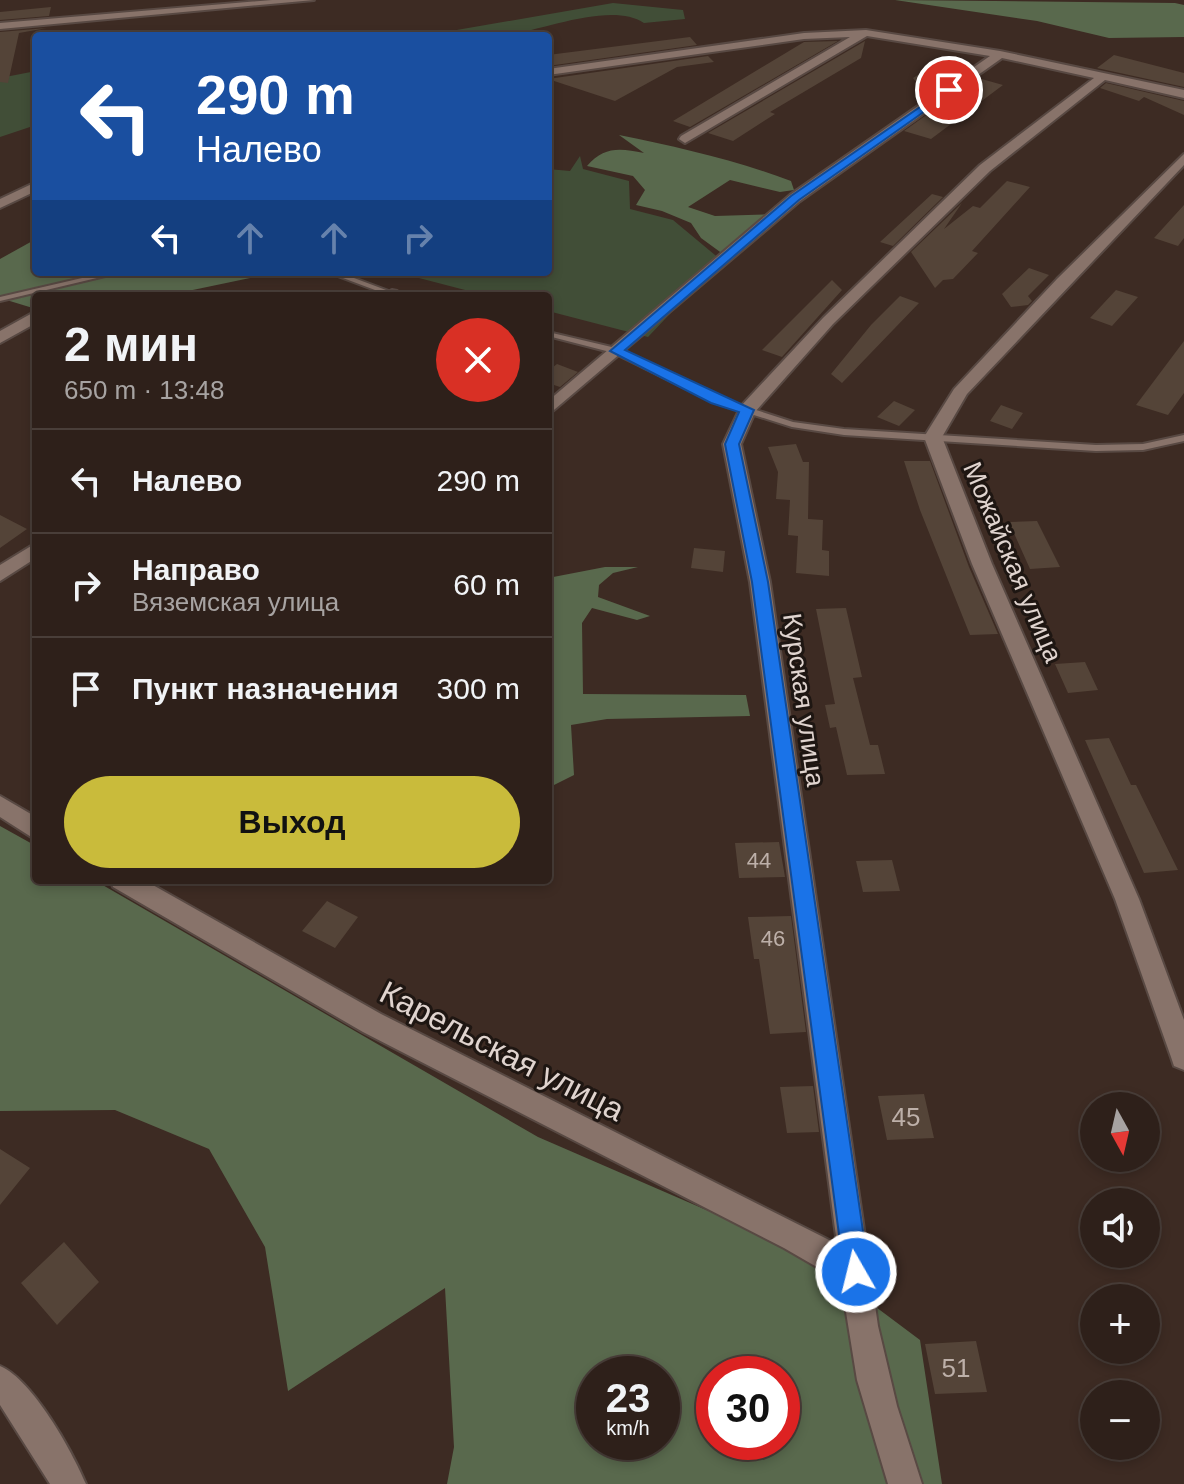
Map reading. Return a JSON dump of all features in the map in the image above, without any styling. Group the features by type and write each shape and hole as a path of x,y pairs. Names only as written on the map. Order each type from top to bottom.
{"street":[{"path":"106,0 126,15"},
{"path":"0,26 309,0"},
{"path":"685,139 866,33"},
{"path":"552,71 804,36 866,33 1000,54 1184,94"},
{"path":"552,407 795,198 1000,54"},
{"name":"Курская улица","path":"905,1484 874,1389 858,1314 856,1272 760,582 732,444 747,410 828,321 985,168 1105,75"},
{"path":"933,437 960,392 1184,158"},
{"path":"0,204 32,188"},
{"path":"0,338 32,318"},
{"name":"Можайская улица","path":"933,437 982,564 1127,899 1184,1057"},
{"path":"0,574 32,552"},
{"path":"0,805 32,827"},
{"name":"Карельская улица","path":"129,884 372,1023 795,1237 856,1272"},
{"path":"0,1382 20,1403 69,1484"}],"lane":[{"path":"0,299 101,276"},
{"path":"342,276 385,292"},
{"path":"552,335 617,351 716,400 792,424 844,432 1096,448 1143,447 1184,438"}],"green space":[{"path":"895,0 1175,3 1184,5 1184,37 1109,38 1037,21"},
{"path":"613,3 683,10 685,19 644,23 613,15 575,19 523,32 445,32"},
{"path":"32,72 32,126 0,137 0,78"},
{"path":"619,135 749,167 791,181 794,190 780,192 730,180 688,207 715,216 777,214 727,257 701,238 691,223 636,205 645,190 633,176 587,166 593,159 613,150 644,153"},
{"path":"580,156 583,169 629,181 630,209 673,220 721,260 648,337 552,312 552,292 473,292 411,276 552,276 552,169 570,171"},
{"path":"32,241 32,276 260,276 183,292 32,292 32,308 0,298 0,259"},
{"path":"605,567 638,567 613,573 599,585 598,597 650,616 637,620 592,608 582,623 583,694 746,695 750,716 607,719 571,725 574,775 552,786 552,577"},
{"path":"0,826 32,844 32,884 101,884 538,1137 801,1251 920,1340 942,1484 447,1484 454,1447 445,1288 288,1391 265,1247 209,1149 115,1110 0,1111"}],"building":[{"path":"51,7 49,16 0,20 0,12"},
{"path":"47,28 19,33 8,83 0,82 0,32"},
{"path":"690,37 697,45 552,65 552,54"},
{"path":"838,41 690,127 673,121 804,42"},
{"path":"865,41 861,58 770,112 775,114 733,141 708,133"},
{"path":"1114,55 1184,73 1184,87 1097,68"},
{"path":"708,56 714,62 677,67 615,101 552,78"},
{"path":"932,66 960,73 927,96 913,78"},
{"path":"978,78 1003,85 931,139 904,131"},
{"path":"1106,83 1184,101 1184,115 1144,97 1139,101 1100,88"},
{"path":"1007,181 1030,187 972,251 978,253 953,279 943,280 935,288 911,252 962,203 944,229 973,206 980,208"},
{"path":"932,194 943,197 893,246 880,242"},
{"path":"1184,205 1184,238 1178,246 1154,238"},
{"path":"1029,268 1049,275 1028,296 1032,301 1028,305 1011,307 1002,294"},
{"path":"832,280 842,290 782,357 762,350"},
{"path":"1116,290 1138,297 1112,326 1090,318"},
{"path":"900,296 919,303 842,383 831,374 871,325"},
{"path":"1184,341 1184,393 1168,415 1136,405"},
{"path":"557,364 578,372 560,387 552,384 552,368"},
{"path":"894,401 915,410 899,426 877,417"},
{"path":"1001,405 1023,413 1012,429 990,421"},
{"path":"796,444 803,462 809,462 808,519 823,520 822,550 829,551 829,576 796,573 798,536 788,535 790,500 776,499 778,472 768,447"},
{"path":"904,461 930,461 969,567 998,634 970,635 920,510"},
{"path":"0,515 27,529 0,548"},
{"path":"1037,521 1060,567 1030,569 1009,522"},
{"path":"694,548 725,551 723,572 691,568"},
{"path":"846,608 862,677 853,678 870,745 878,745 885,774 847,775 836,727 830,728 825,705 835,704 816,609"},
{"path":"1085,662 1098,690 1068,693 1055,664"},
{"path":"1109,738 1178,870 1144,873 1085,740"},
{"path":"779,842 785,877 739,878 735,843"},
{"path":"892,860 900,891 863,892 856,861"},
{"path":"327,901 358,917 335,948 302,931"},
{"path":"791,916 806,1032 770,1034 759,959 754,959 748,917"},
{"path":"813,1086 819,1132 787,1133 780,1087"},
{"path":"924,1094 934,1138 887,1140 878,1096"},
{"path":"0,1149 30,1168 0,1205"},
{"path":"64,1242 99,1282 57,1325 21,1283"},
{"path":"976,1341 987,1392 935,1394 925,1344"}],"route":[{"path":"856,1272 760,582 751,522 732,444 747,410 716,400 617,351 795,198 949,90"}]}
